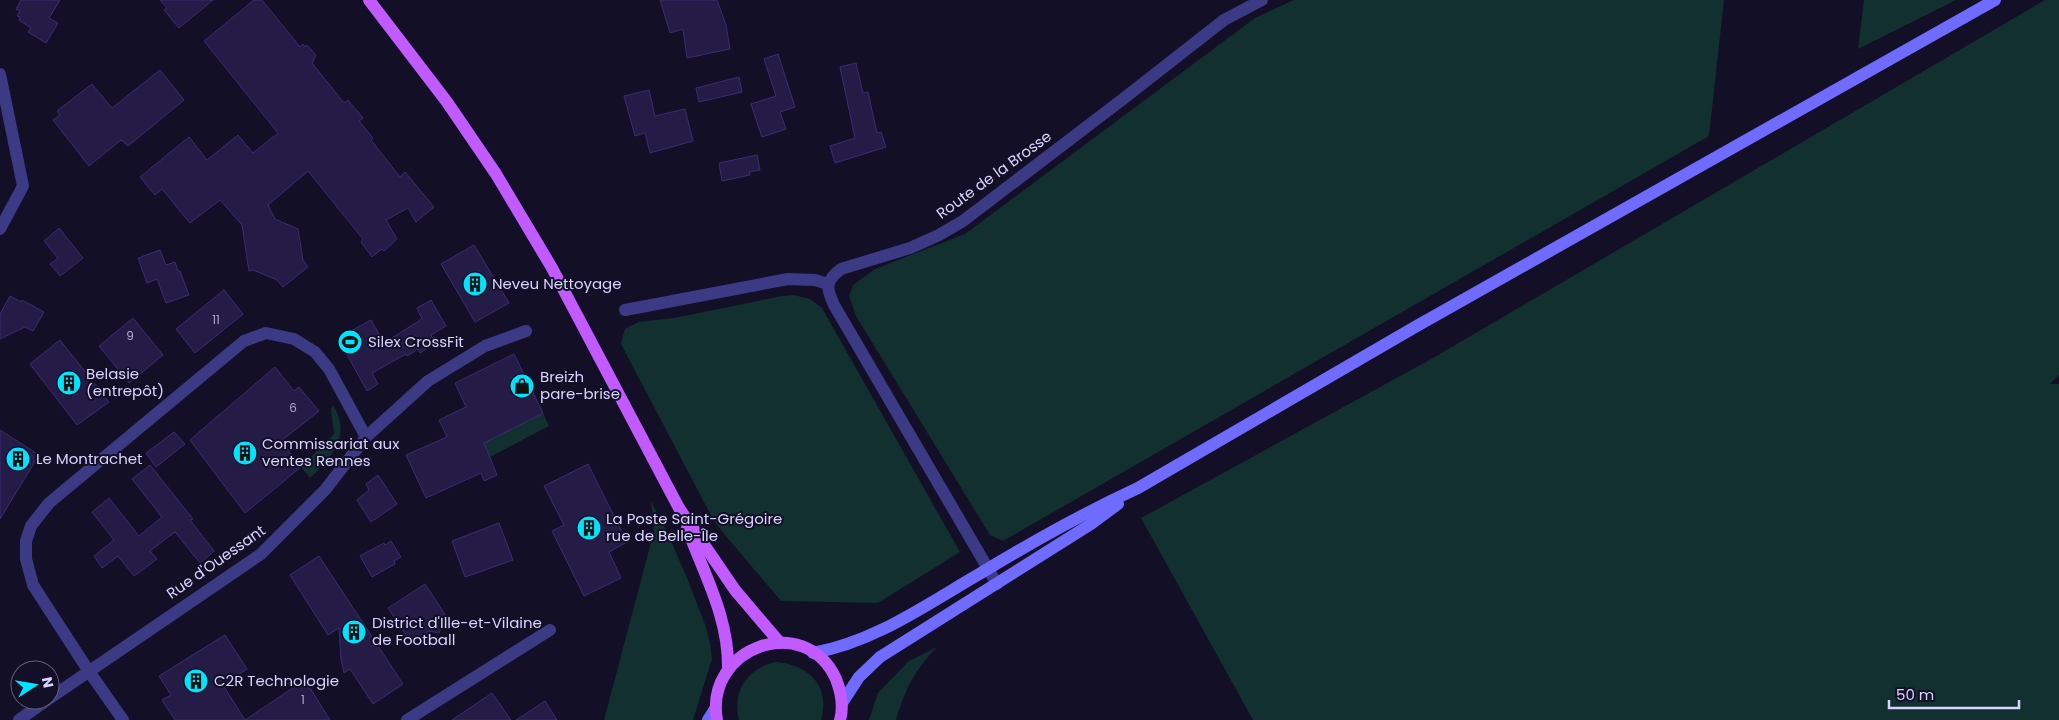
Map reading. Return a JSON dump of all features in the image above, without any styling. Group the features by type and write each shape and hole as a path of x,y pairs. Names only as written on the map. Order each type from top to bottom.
{"main road":[{"path":"369,0 448,102 501,182 578,316 679,508 723,621 727,640 728,668"},
{"path":"813,653 838,648 881,631 1085,513 1138,488 1545,253 1995,0"},
{"path":"842,702 859,677 880,657 1091,524 1138,488"},
{"path":"679,508 735,590 780,643"},
{"path":"713,716 718,687 728,668 738,657 751,649 765,644 780,643 803,648 813,653 834,674 840,688 842,702 840,720"}],"street":[{"name":"Route de la Brosse","path":"828,284 832,276 841,269 910,248 963,221 1224,20 1262,0"},
{"path":"0,74 23,186 0,229"},
{"path":"625,310 788,279 815,280 828,284 828,292 834,305 997,584"},
{"name":"Rue d'Ouessant","path":"60,691 261,554 325,490 366,437 428,381 485,346 526,332"},
{"path":"123,720 38,595 33,584 26,560 26,541 31,526 49,503 244,342 266,333 294,340 315,352 329,369 366,437"},
{"path":"407,720 550,630"},
{"path":"19,720 33,710"}],"green space":[{"path":"1294,0 1724,0 1709,136 1003,541 990,535 856,316 849,296 853,285 875,269 965,234 1255,18"},
{"path":"1864,0 1956,0 1858,49"},
{"path":"2045,0 2059,0 2059,375 2050,384 2059,384 2059,720 1253,720 1141,518 1433,358"},
{"path":"794,295 810,299 822,308 960,552 878,603 781,601 715,523 621,344 625,329 638,322 674,318"},
{"path":"464,402 496,436 543,413 549,426 490,457"},
{"path":"333,405 341,427 340,436 332,454 310,478 301,467 334,434 331,409"},
{"path":"651,501 687,578 706,627 712,659 693,720 604,720 654,531"},
{"path":"937,647 912,680 896,720 869,720 878,693 909,661"},
{"path":"775,662 798,667 814,679 820,687 823,697 821,720 739,720 738,700 744,683 757,670"}],"building":[{"path":"21,0 60,0 49,18 58,23 46,43 28,32 31,28 19,20 20,17 17,16 20,11 16,9"},
{"path":"160,0 213,0 179,28 164,10 167,8"},
{"path":"254,0 262,0 300,47 303,44 305,47 307,45 316,55 312,63 344,103 348,100 363,118 359,121 373,138 371,140 400,177 405,172 434,207 416,222 408,208 386,220 397,239 384,251 382,249 372,257 361,242 363,239 308,171 268,205 275,219 298,229 303,260 308,267 283,287 277,280 253,270 249,271 242,225 220,200 190,223 162,189 155,195 140,177 189,137 207,160 238,135 253,153 278,133 204,41"},
{"path":"660,0 717,0 726,25 730,49 687,58 683,29 670,33"},
{"path":"778,54 795,107 780,112 786,129 762,137 751,104 776,96 764,59"},
{"path":"856,63 863,93 868,92 877,133 881,132 886,147 835,163 830,146 855,138 840,67"},
{"path":"160,70 184,100 128,146 121,140 89,166 53,120 60,115 57,111 92,84 112,108"},
{"path":"739,77 742,92 699,102 696,88"},
{"path":"649,90 655,116 685,109 693,141 650,153 645,133 635,136 624,96"},
{"path":"757,155 760,170 749,172 750,175 722,181 719,163"},
{"path":"59,228 83,258 60,276 50,264 58,258 44,241"},
{"name":"Neveu Nettoyage","path":"474,245 509,303 475,322 441,264"},
{"path":"160,250 166,265 175,262 189,295 166,303 157,279 147,283 138,258"},
{"path":"224,290 243,314 195,353 176,329"},
{"path":"10,296 44,312 33,331 25,327 0,339 0,314"},
{"path":"431,300 446,326 431,335 434,344 420,353 418,349 407,356 406,354 372,373 378,384 367,391 338,338 371,320 384,343 422,319 417,308"},
{"path":"133,318 163,355 129,383 99,346"},
{"name":"Belasie (entrepôt)","path":"60,340 109,402 77,425 30,364"},
{"path":"514,354 543,413 484,443 497,475 484,481 481,473 426,498 406,455 447,437 439,420 466,407 455,383"},
{"name":"Commissariat aux ventes Rennes","path":"275,367 294,391 299,387 319,411 281,441 301,467 245,513 190,440"},
{"path":"0,430 39,455 0,519"},
{"path":"174,432 185,444 156,467 146,453"},
{"name":"La Poste Saint-Grégoire rue de Belle-Île","path":"588,464 627,542 609,552 621,578 584,596 552,531 564,525 544,486"},
{"path":"150,465 193,519 190,520 214,551 200,563 175,532 150,551 157,559 134,576 118,556 102,568 94,556 114,540 92,512 109,498 139,536 162,517 132,479"},
{"path":"378,475 397,504 371,522 357,500 369,490 366,484"},
{"path":"499,523 513,560 465,577 452,541"},
{"path":"391,541 401,557 394,561 395,564 372,577 360,556"},
{"name":"District d'Ille-et-Vilaine de Football","path":"319,556 403,684 373,704 350,669 344,673 339,628 328,635 290,575"},
{"path":"425,584 448,619 443,623 439,633 429,631 411,643 388,608"},
{"name":"C2R Technologie","path":"225,635 247,669 223,685 245,720 175,720 162,700 171,695 159,676"},
{"path":"305,680 330,720 245,720"},
{"path":"492,693 511,720 452,720"},
{"path":"545,701 557,720 516,720"}],"place":[{"name":"Neveu Nettoyage","path":"475,284"},
{"name":"Silex CrossFit","path":"350,342"},
{"name":"Belasie (entrepôt)","path":"69,383"},
{"name":"Breizh pare-brise","path":"522,386"},
{"name":"Commissariat aux ventes Rennes","path":"245,453"},
{"name":"Le Montrachet","path":"18,459"},
{"name":"La Poste Saint-Grégoire rue de Belle-Île","path":"589,528"},
{"name":"District d'Ille-et-Vilaine de Football","path":"354,632"},
{"name":"C2R Technologie","path":"196,681"}]}
